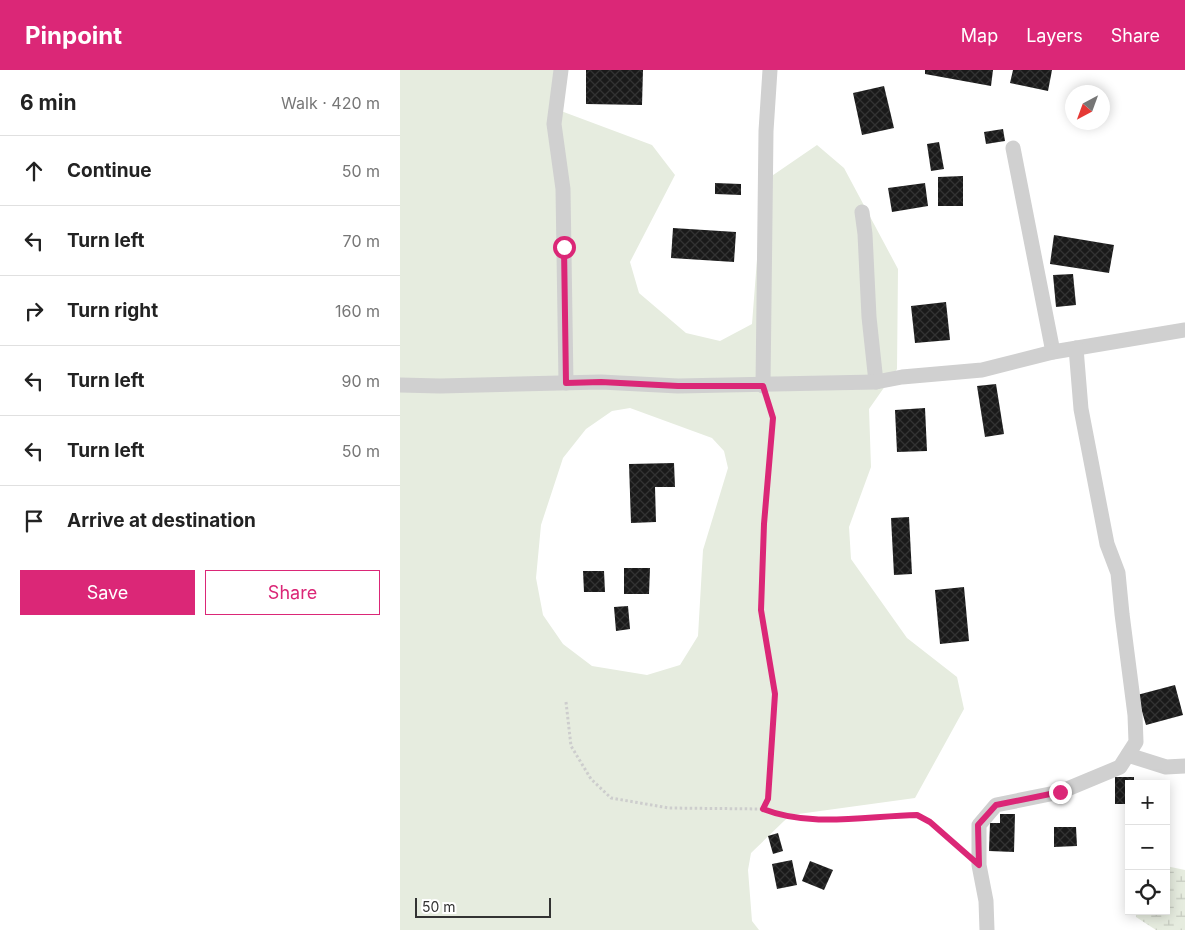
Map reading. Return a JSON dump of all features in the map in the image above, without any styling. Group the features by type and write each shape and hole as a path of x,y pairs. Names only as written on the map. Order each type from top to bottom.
{"street":[{"path":"561,70 554,124 563,189 566,383"},
{"path":"763,386 766,131 770,70"},
{"path":"1014,148 1053,352"},
{"path":"862,212 866,234 868,317 876,382"},
{"path":"400,385 440,386 601,382 678,386 763,386 876,382 902,377 982,370 1053,352 1185,330"},
{"path":"987,930 986,901 979,865 978,825 996,805 1060,792 1120,768 1136,742 1136,715 1118,573 1107,544 1080,409 1076,348"},
{"path":"1128,755 1166,766 1185,766"}],"path":[{"path":"763,386 773,418 764,524 761,610 775,694 768,799 763,809"},
{"path":"566,702 571,746 591,779 611,798 669,808 763,809 779,815 813,820 917,815 930,822 979,865"}],"green space":[{"path":"400,70 562,70 561,111 652,145 675,175 630,262 639,293 686,333 720,341 752,324 763,182 817,145 844,168 898,269 897,369 869,409 871,467 849,527 851,559 907,638 957,677 964,709 915,798 791,815 751,853 748,870 752,921 759,930 400,930","holes":["630,408 712,438 724,451 728,468 703,550 698,636 680,665 647,675 592,666 563,644 543,615 536,578 541,525 563,458 586,429 612,411"]},
{"path":"1170,867 1185,870 1185,930 1156,930 1136,917 1136,915 1170,915"}],"building":[{"path":"586,70 643,70 642,105 586,104"},
{"path":"925,70 993,70 991,86 925,74"},
{"path":"1013,70 1052,70 1048,91 1010,83"},
{"path":"884,86 894,128 862,135 853,93"},
{"path":"1003,129 1005,141 986,144 984,132"},
{"path":"939,142 944,169 931,171 927,144"},
{"path":"963,176 963,206 938,206 938,177"},
{"path":"715,183 741,184 741,195 715,194"},
{"path":"925,183 928,206 892,212 888,188"},
{"path":"673,228 736,232 734,262 671,258"},
{"path":"1054,235 1114,245 1109,273 1050,264"},
{"path":"1073,274 1076,305 1056,307 1053,275"},
{"path":"946,302 950,340 915,343 911,306"},
{"path":"996,384 1004,434 985,437 977,386"},
{"path":"925,408 927,451 897,452 895,410"},
{"path":"674,463 675,487 655,487 656,522 631,523 629,464"},
{"path":"909,517 912,574 894,575 891,518"},
{"path":"624,568 650,568 649,594 624,594"},
{"path":"583,571 604,571 605,592 584,592"},
{"path":"964,587 969,641 940,644 935,590"},
{"path":"628,606 630,629 616,631 614,607"},
{"path":"1175,685 1183,715 1146,725 1137,695"},
{"path":"1115,777 1134,777 1134,780 1125,780 1125,804 1115,804"},
{"path":"1000,814 1015,814 1014,852 989,851 990,823 1000,823"},
{"path":"1054,827 1076,827 1077,846 1054,847"},
{"path":"778,833 783,851 773,854 768,836"},
{"path":"792,860 797,885 777,889 772,864"},
{"path":"810,861 833,870 824,890 802,881"}],"route":[{"path":"564,247 566,383 601,382 678,386 763,386 773,418 764,524 761,610 775,694 768,799 763,809 779,815 813,820 917,815 930,822 945,834 979,865 978,825 996,805 1060,792"}]}
